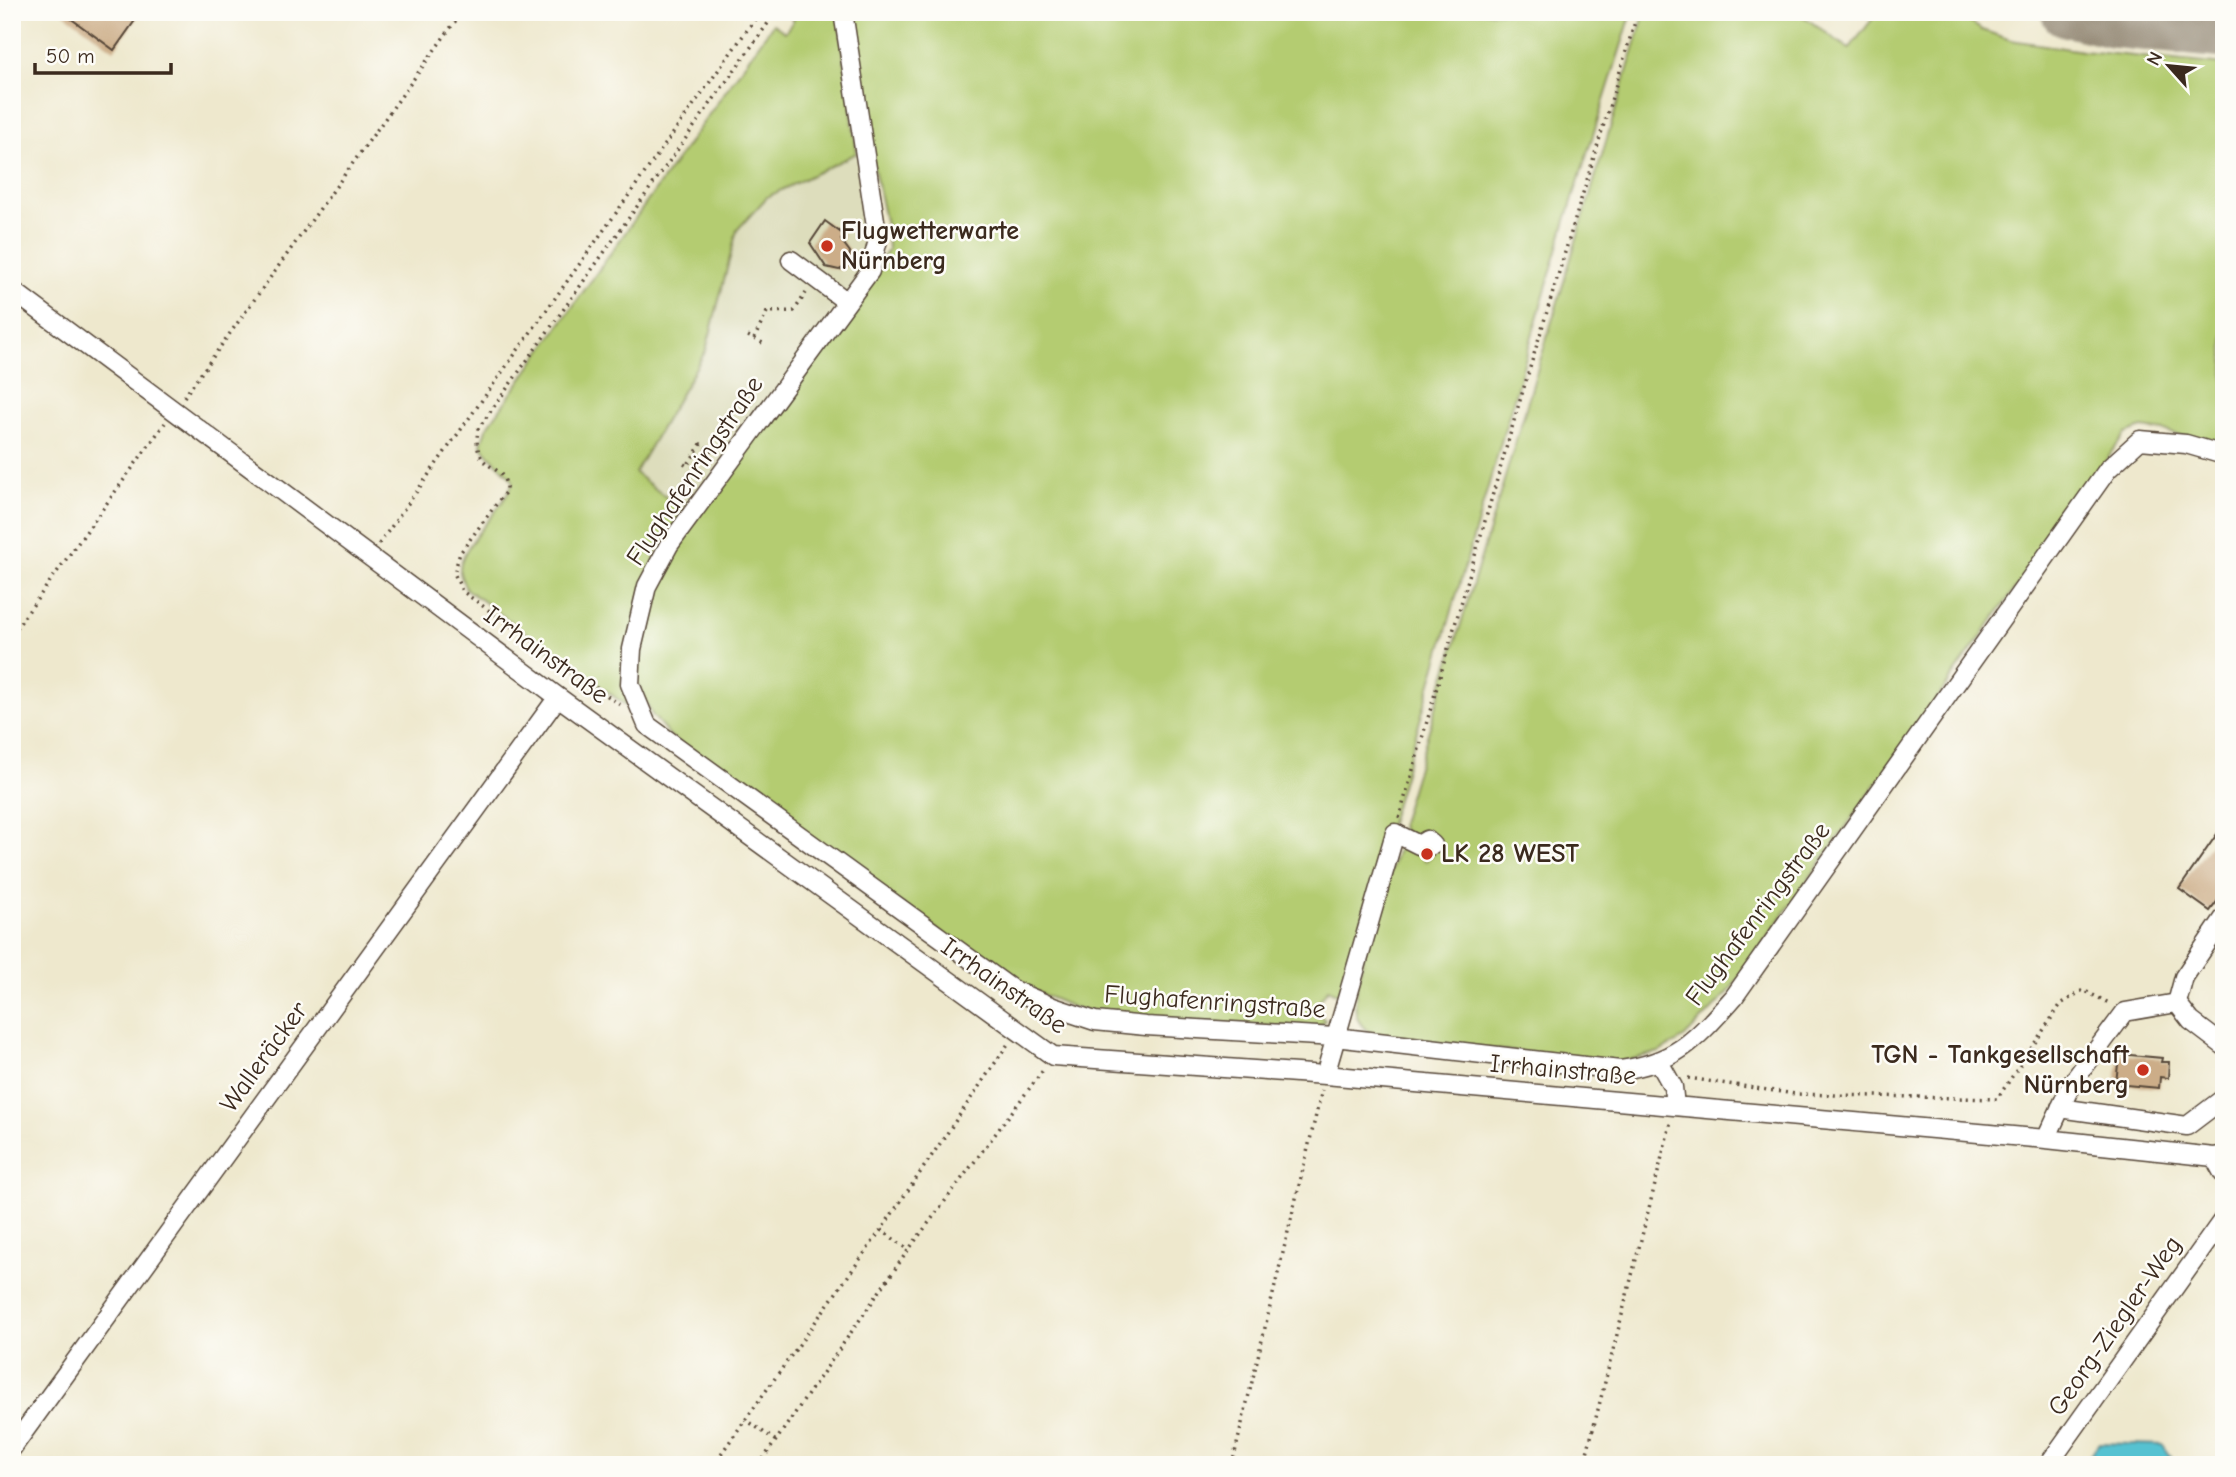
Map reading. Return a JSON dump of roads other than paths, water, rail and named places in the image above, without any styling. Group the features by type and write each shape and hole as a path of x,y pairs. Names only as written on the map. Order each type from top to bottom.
{"street":[{"name":"Flughafenringstraße","path":"843,12 878,240 870,271 669,545 647,586 632,649 630,684 647,725 1013,989 1095,1021 1335,1037 1620,1070 1662,1068 1708,1027 1734,997 2108,470 2140,440 2186,444 2224,455"},
{"path":"791,260 847,302"},
{"name":"Irrhainstraße","path":"12,290 558,697 1053,1056 1325,1075 2219,1156"},
{"name":"Walleräcker","path":"12,1448 558,697"},
{"path":"1325,1075 1395,833 1419,845 1427,840 1433,845"},
{"path":"2177,1003 2184,977 2224,918"},
{"path":"2046,1139 2072,1083 2125,1012 2177,1003"},
{"path":"2177,1003 2191,1021 2224,1046"},
{"path":"1662,1068 1673,1087 1675,1106"},
{"path":"2060,1108 2187,1126 2224,1098"},
{"path":"2219,1156 2224,1175"},
{"name":"Georg-Ziegler-Weg","path":"2048,1465 2224,1218"}],"water":[{"path":"2099,1443 2163,1445 2177,1465 2083,1465"}],"place":[{"name":"Flugwetterwarte Nürnberg","path":"827,246"},
{"name":"LK 28 WEST","path":"1427,854"},
{"name":"TGN - Tankgesellschaft Nürnberg","path":"2143,1070"}]}
